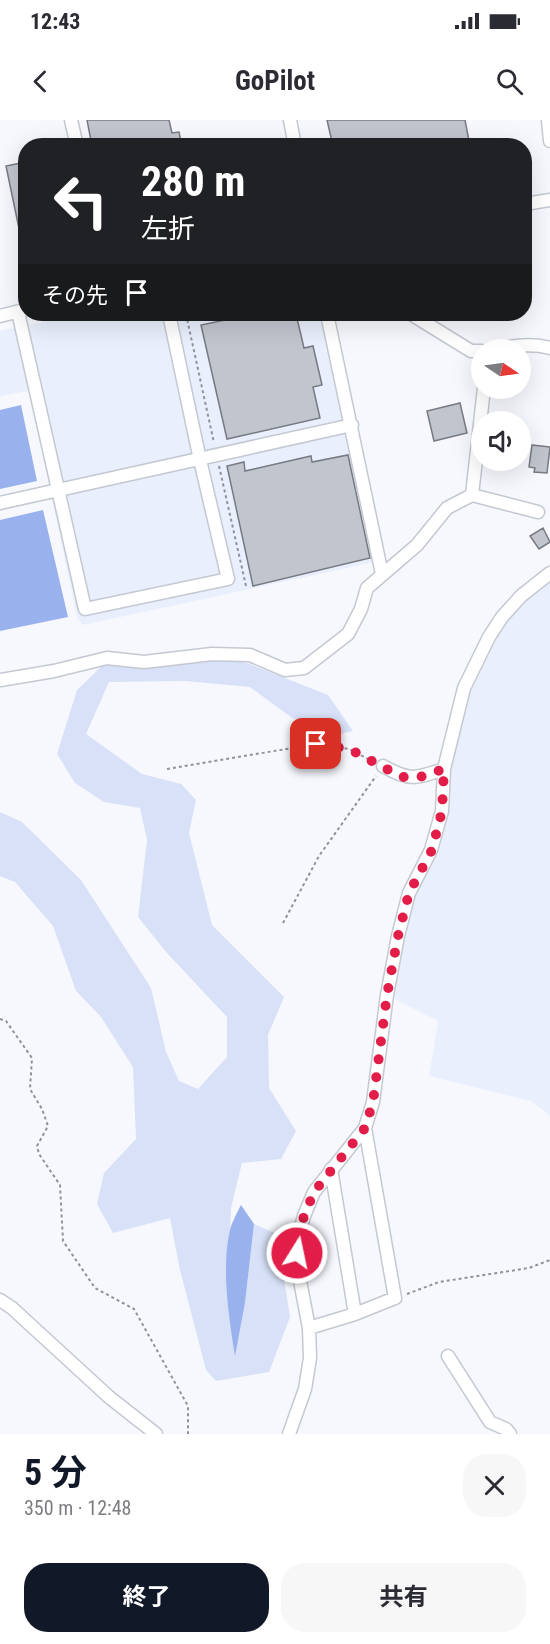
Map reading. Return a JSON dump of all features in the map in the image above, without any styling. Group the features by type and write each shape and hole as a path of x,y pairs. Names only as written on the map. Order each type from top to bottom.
{"street":[{"path":"71,120 75,138"},
{"path":"290,120 293,138"},
{"path":"548,120 550,141"},
{"path":"532,203 550,200"},
{"path":"0,316 18,312"},
{"path":"24,321 85,609 228,579 170,321"},
{"path":"329,321 382,574"},
{"path":"422,321 471,351"},
{"path":"531,346 550,348"},
{"path":"472,495 483,399"},
{"path":"0,503 352,425"},
{"path":"0,680 54,671 107,658 144,662 212,654 250,655 285,670 304,668 348,634 361,609 367,588 417,545 447,508 472,495 538,512"},
{"path":"289,1434 305,1389 310,1358 309,1328 297,1265 297,1241 314,1192 365,1128 373,1102 387,995 398,936 409,893 432,850 442,811 444,769 464,688 489,637 521,596 550,573"},
{"path":"382,766 402,777 420,777 444,769"},
{"path":"309,1328 355,1314 395,1298 365,1128"},
{"path":"331,1169 355,1314"},
{"path":"0,1300 12,1308 109,1397 156,1434"},
{"path":"448,1356 490,1422 506,1429 510,1434"}],"path":[{"path":"167,769 316,744 349,749 382,766 319,856 283,922"},
{"path":"0,1018 6,1021 32,1058 30,1089 42,1109 48,1126 37,1146 39,1154 60,1185 63,1241 95,1288 134,1309 188,1406 188,1434"},
{"path":"395,1298 439,1282 529,1268 550,1260"}],"shaded area":[{"path":"49,321 322,321 375,562 83,625 77,617 29,391 0,396 0,331"},
{"path":"550,573 550,1118 531,1101 429,1076 438,1021 387,995 398,936 431,850 464,688 489,637"},
{"path":"237,659 328,695 353,731 330,736 291,717 250,687 185,681 109,682 86,734 142,774 181,784 196,800 189,833 212,925 284,997 268,1035 269,1088 296,1131 281,1159 242,1163 231,1208 228,1297 235,1353 245,1303 254,1224 277,1234 290,1317 269,1372 216,1381 206,1370 180,1270 170,1218 113,1233 97,1204 104,1173 136,1139 133,1067 101,1017 76,991 53,926 15,882 0,876 0,812 22,822 81,880 151,988 166,1052 179,1081 198,1089 227,1057 227,1017 167,953 138,917 147,840 140,808 104,802 75,783 57,754 77,690 104,664 142,668"}],"water":[{"path":"21,405 37,481 0,489 0,410"},
{"path":"43,510 68,617 0,631 0,520"},
{"path":"241,1205 254,1224 245,1303 235,1356 230,1326 226,1261 230,1230"}],"building":[{"path":"87,120 169,120 172,133 179,132 180,138 90,138"},
{"path":"327,120 465,120 468,138 331,138"},
{"path":"18,164 18,224 6,166"},
{"path":"220,321 298,321 304,348 313,346 322,385 313,387 320,418 227,439 201,325"},
{"path":"460,403 467,433 434,441 427,411"},
{"path":"532,445 550,447 547,473 534,472 535,468 531,467"},
{"path":"348,455 370,558 253,586 227,466 244,462 245,471 311,456 312,462"},
{"path":"543,528 550,542 539,549 530,536"}],"route":[{"path":"297,1253 297,1241 314,1192 365,1128 373,1102 387,995 398,936 409,893 432,850 442,811 444,769 420,777 402,777 349,749 316,744"}]}
